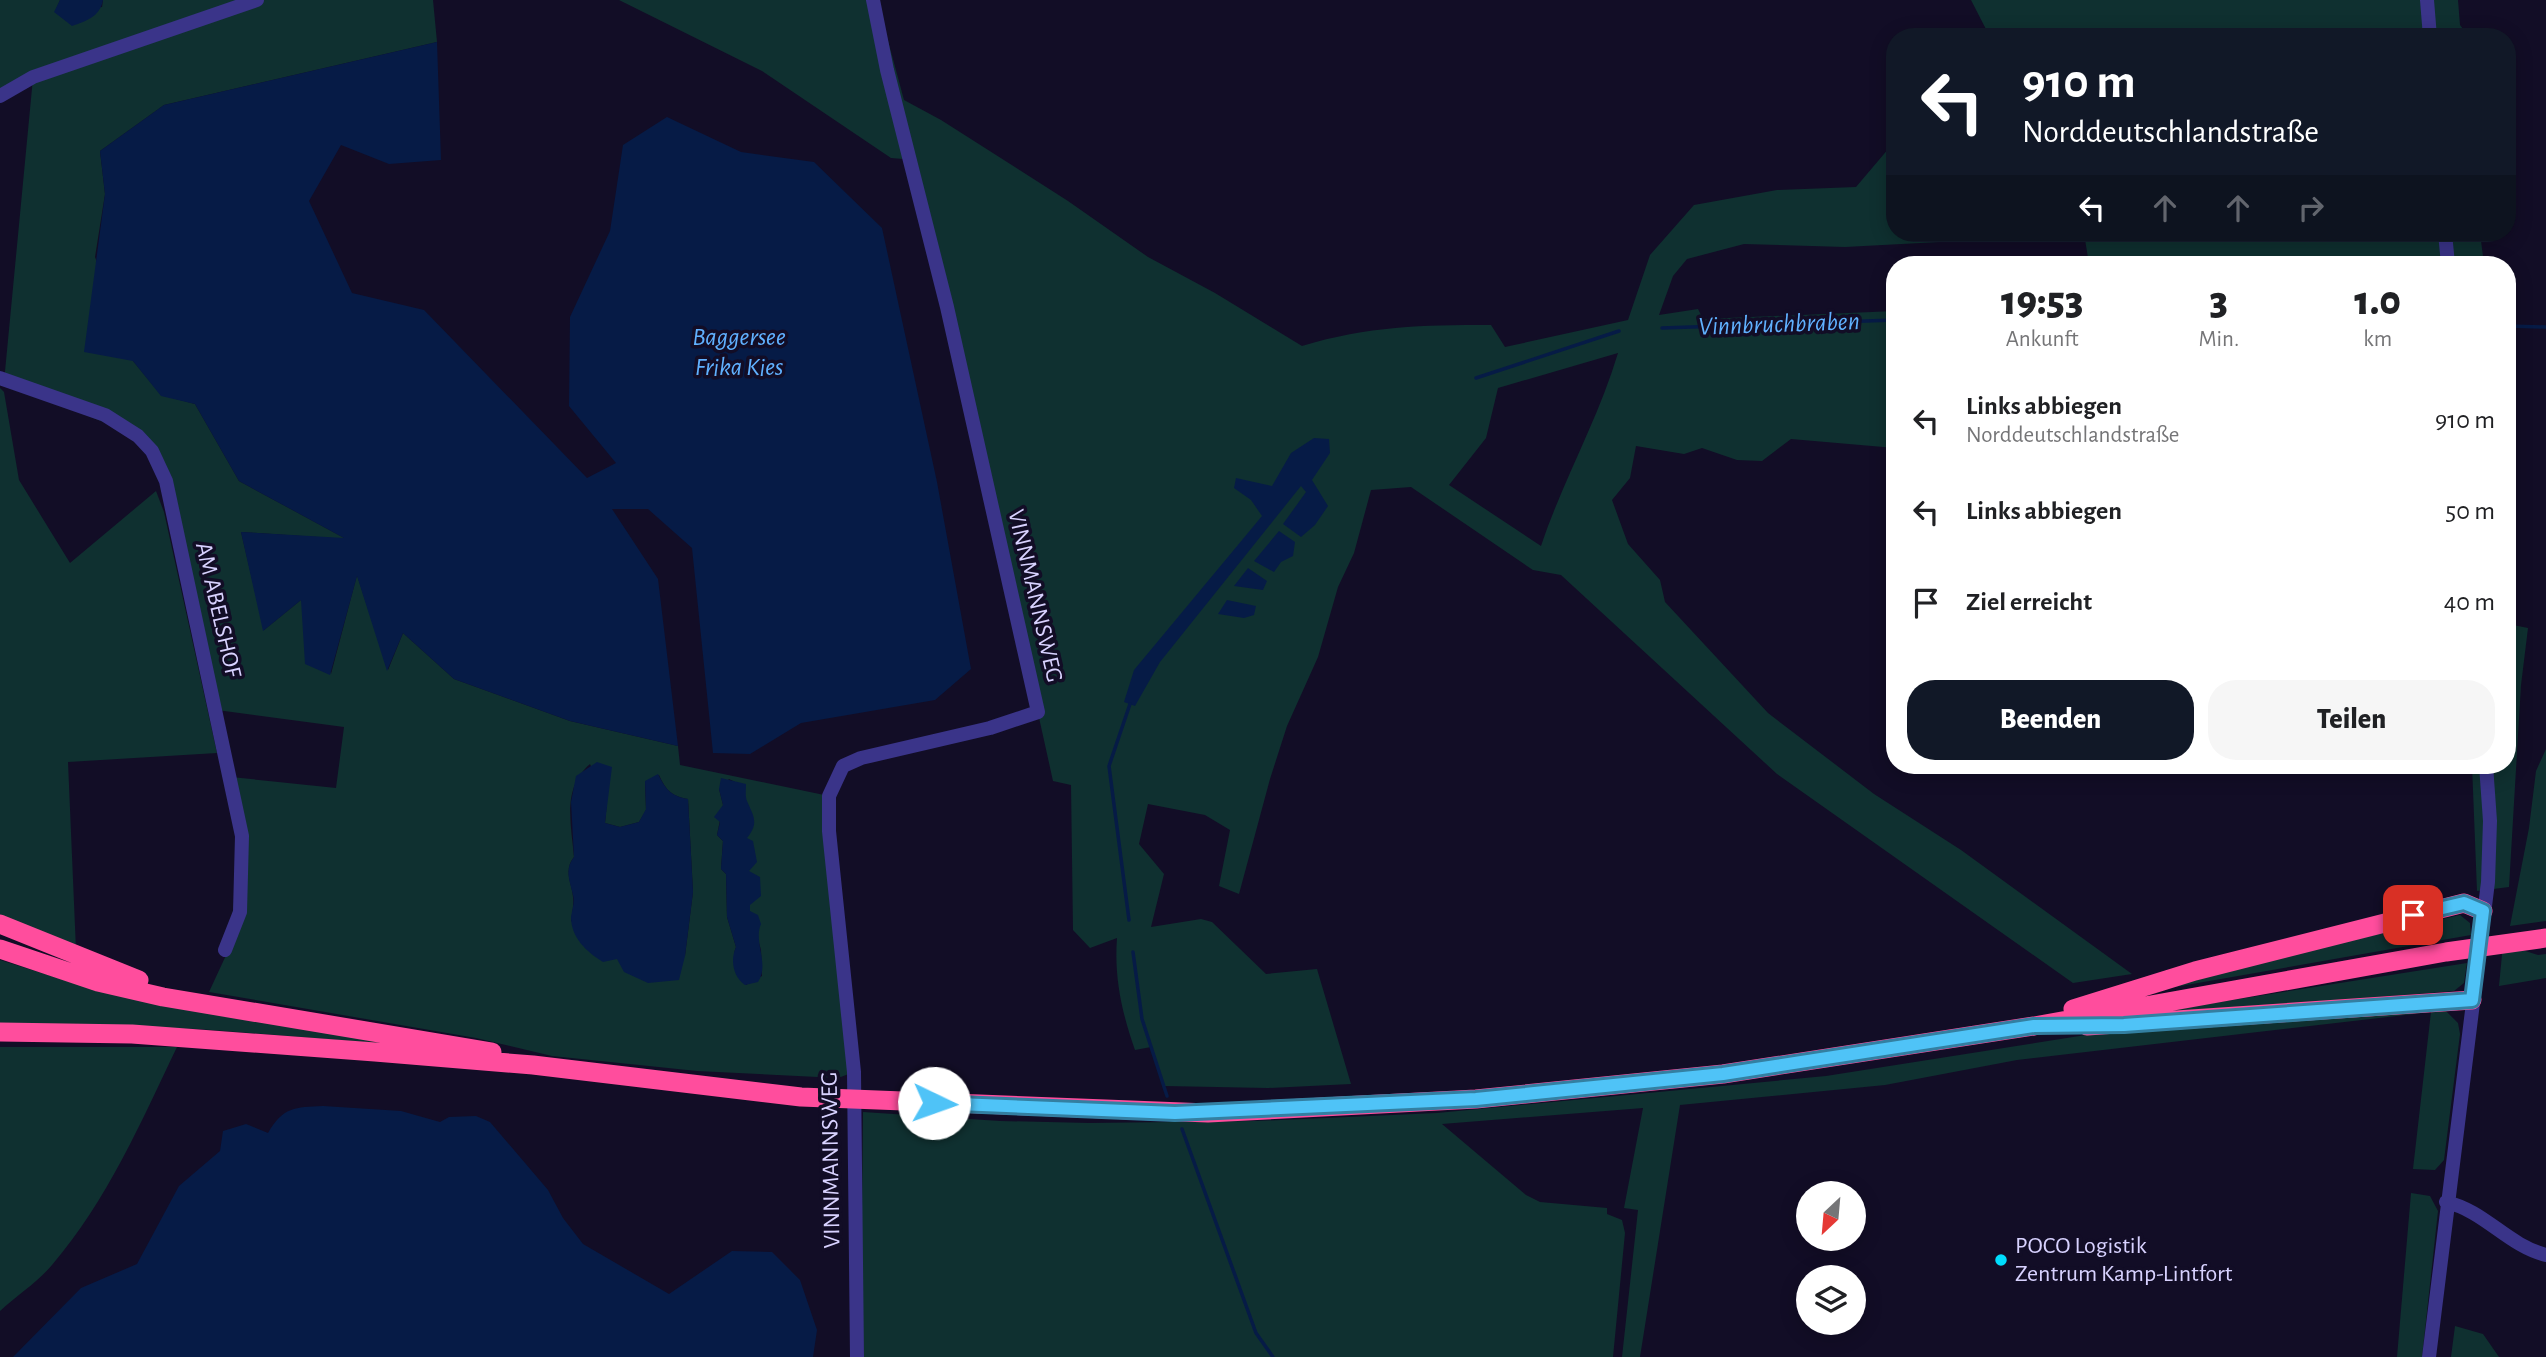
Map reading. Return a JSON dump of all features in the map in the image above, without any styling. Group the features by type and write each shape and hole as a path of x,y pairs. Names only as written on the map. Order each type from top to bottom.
{"highway":[{"path":"2034,1026 2113,995 2362,928 2464,903 2483,911"},
{"path":"0,924 144,982 248,1010"},
{"path":"0,1031 215,1039 533,1065 801,1097 1208,1113 1476,1099 1723,1074 2034,1026 2446,952 2540,938"},
{"path":"0,949 98,982 173,999 485,1050 533,1065"},
{"path":"2034,1026 2124,1025 2472,1000"}],"street":[{"path":"0,96 33,77 257,0"},
{"name":"VINNMANNSWEG","path":"857,1357 854,1072 829,831 829,796 843,766 861,758 990,728 1038,712 947,307 887,70 873,0"},
{"path":"2427,0 2429,28"},
{"name":"AM ABELSHOF","path":"0,378 105,415 145,443 152,451 166,481 242,836 240,912 225,950"},
{"path":"2429,1357 2490,853 2486,774"},
{"path":"2446,1202 2471,1209 2516,1244 2546,1255"}],"green space":[{"path":"0,0 60,0 55,12 102,7 103,0 433,0 437,42 164,105 100,151 105,194 95,257 133,361 161,395 195,404 239,481 346,539 241,532 264,630 301,600 331,674 357,575 388,670 403,633 454,679 570,721 678,746 680,765 829,796 854,1072 838,1078 697,1071 552,1056 476,1038 209,992 228,951 242,836 231,777 336,788 344,727 217,710 166,481 138,436 4,382 33,78 0,96","holes":["590,764 607,802 605,823 620,827 639,822 646,810 645,782 659,775 670,791 688,799 693,892 685,956 617,959 571,921 573,900 569,867 574,857 570,807 575,784","729,779 741,785 745,798 750,911 761,950 762,976 746,985 735,962 736,947 727,917 726,874 721,869 723,841 717,835 723,805 719,789"]},
{"path":"619,0 877,0 904,100 941,120 1068,201 1148,257 1215,293 1302,346 1350,334 1395,328 1491,325 1505,347 1628,320 1650,255 1694,205 1777,190 1856,187 1886,152 1886,242 1939,242 1845,247 1744,244 1687,259 1673,276 1659,315 1698,309 1703,319 1886,311 1886,447 1791,439 1762,461 1737,460 1702,448 1684,454 1636,446 1630,478 1612,500 1628,544 1660,580 1665,602 1768,713 1874,794 1961,850 2132,974 2073,983 1777,774 1561,575 1533,570 1411,487 1371,490 1354,553 1338,587 1318,657 1287,726 1239,894 1219,886 1230,830 1205,815 1148,804 1139,844 1164,874 1151,927 1201,919 1212,922 1266,974 1317,969 1351,1084 1268,1088 1164,1086 1151,1047 1135,1050 1130,1036 1118,981 1117,938 1090,948 1073,930 1071,785 1053,781 916,160 891,158 762,71","holes":["1618,353 1541,546 1449,485 1486,438 1498,388"]},
{"path":"1971,0 2458,0 2462,28 1985,28"},
{"path":"2085,242 2481,242 2483,256 2088,256"},
{"path":"0,388 4,392 19,480 70,563 156,491 164,512 217,753 68,762 76,950 0,915"},
{"path":"2516,626 2528,628 2521,685 2516,769"},
{"path":"2546,749 2546,921 2510,926 2529,828 2536,771"},
{"path":"2472,774 2516,774 2509,887 2477,891"},
{"path":"2460,915 2470,923 2471,935 2175,987 2173,982"},
{"path":"2503,944 2538,955 2546,954 2546,978 2499,986"},
{"path":"0,960 74,983 389,1044 199,1029 0,1024"},
{"path":"2467,963 2464,983 2454,991 2170,1014 2169,1010"},
{"path":"2443,1008 2458,1023 2460,1034 2444,1160 2435,1170 2413,1169 2431,1012 2017,1060 1885,1085 1680,1105 1640,1357 1622,1357 1638,1210 1624,1208 1643,1108 1442,1124 1526,1195 1540,1202 1607,1208 1607,1214 1622,1220 1625,1233 1613,1357 864,1357 861,1300 863,1112 1000,1121 1089,1123 1256,1121 1437,1113 1826,1076 2092,1034"},
{"path":"0,1047 177,1047 122,1160 90,1214 46,1271 0,1311"},
{"path":"2411,1193 2430,1196 2438,1211 2422,1357 2397,1357"},
{"path":"2455,1326 2483,1334 2499,1357 2451,1357"}],"water":[{"path":"60,0 103,0 96,14 72,26 54,12"},
{"name":"Baggersee Frika Kies","path":"437,42 441,160 389,164 341,145 309,201 352,293 424,310 587,478 616,463 569,406 570,317 610,231 623,145 667,117 741,152 814,162 882,228 937,482 971,669 935,700 801,723 750,754 713,753 692,548 648,509 612,509 658,579 678,746 570,721 454,679 403,633 387,671 357,576 330,675 305,664 301,600 263,631 241,532 344,538 239,481 195,404 161,396 133,361 84,352 105,194 100,151 164,105"},
{"path":"1314,438 1329,439 1330,453 1312,480 1328,506 1315,525 1301,537 1283,524 1306,492 1301,486 1160,662 1135,706 1124,702 1134,670 1262,516 1251,500 1234,488 1236,478 1272,486 1291,453"},
{"path":"1279,531 1295,542 1293,556 1281,562 1274,572 1254,561"},
{"path":"1248,568 1267,581 1263,590 1234,586"},
{"path":"1227,600 1256,606 1254,615 1244,618 1218,614"},
{"path":"597,762 612,767 605,823 620,827 639,822 646,809 645,781 658,774 670,791 688,799 693,892 685,956 679,980 648,983 624,972 617,959 603,962 591,954 574,931 571,917 574,898 568,871 574,857 571,802 576,776"},
{"path":"721,778 746,784 746,799 754,820 747,838 753,841 757,862 749,871 760,877 761,896 750,905 750,911 758,915 761,924 759,938 762,968 758,982 745,985 734,968 736,947 727,917 726,874 721,869 723,841 717,835 720,822 714,817 723,805 719,789"},
{"path":"323,1106 401,1111 440,1122 449,1117 476,1116 490,1122 548,1190 563,1218 583,1244 669,1294 732,1251 772,1252 800,1280 817,1330 813,1357 13,1357 81,1288 137,1264 179,1186 220,1151 223,1131 246,1124 268,1133 279,1118 291,1110"}],"waterway":[{"name":"Vinnbruchbraben","path":"1662,328 1886,320"},
{"name":"Vinnbruchbraben","path":"2516,326 2546,327"},
{"name":"Vinnbruchbraben","path":"1476,378 1619,331"},
{"path":"1129,920 1109,766 1130,704"},
{"path":"1133,952 1142,1019 1167,1096"},
{"path":"1182,1129 1256,1333 1273,1357"}],"place":[{"name":"POCO Logistik Zentrum Kamp-Lintfort","path":"2001,1260"}],"route":[{"path":"934,1103 1208,1113 1476,1099 1723,1074 2034,1026 2124,1025 2472,1000 2483,911 2477,906 2464,903 2413,915"}]}
